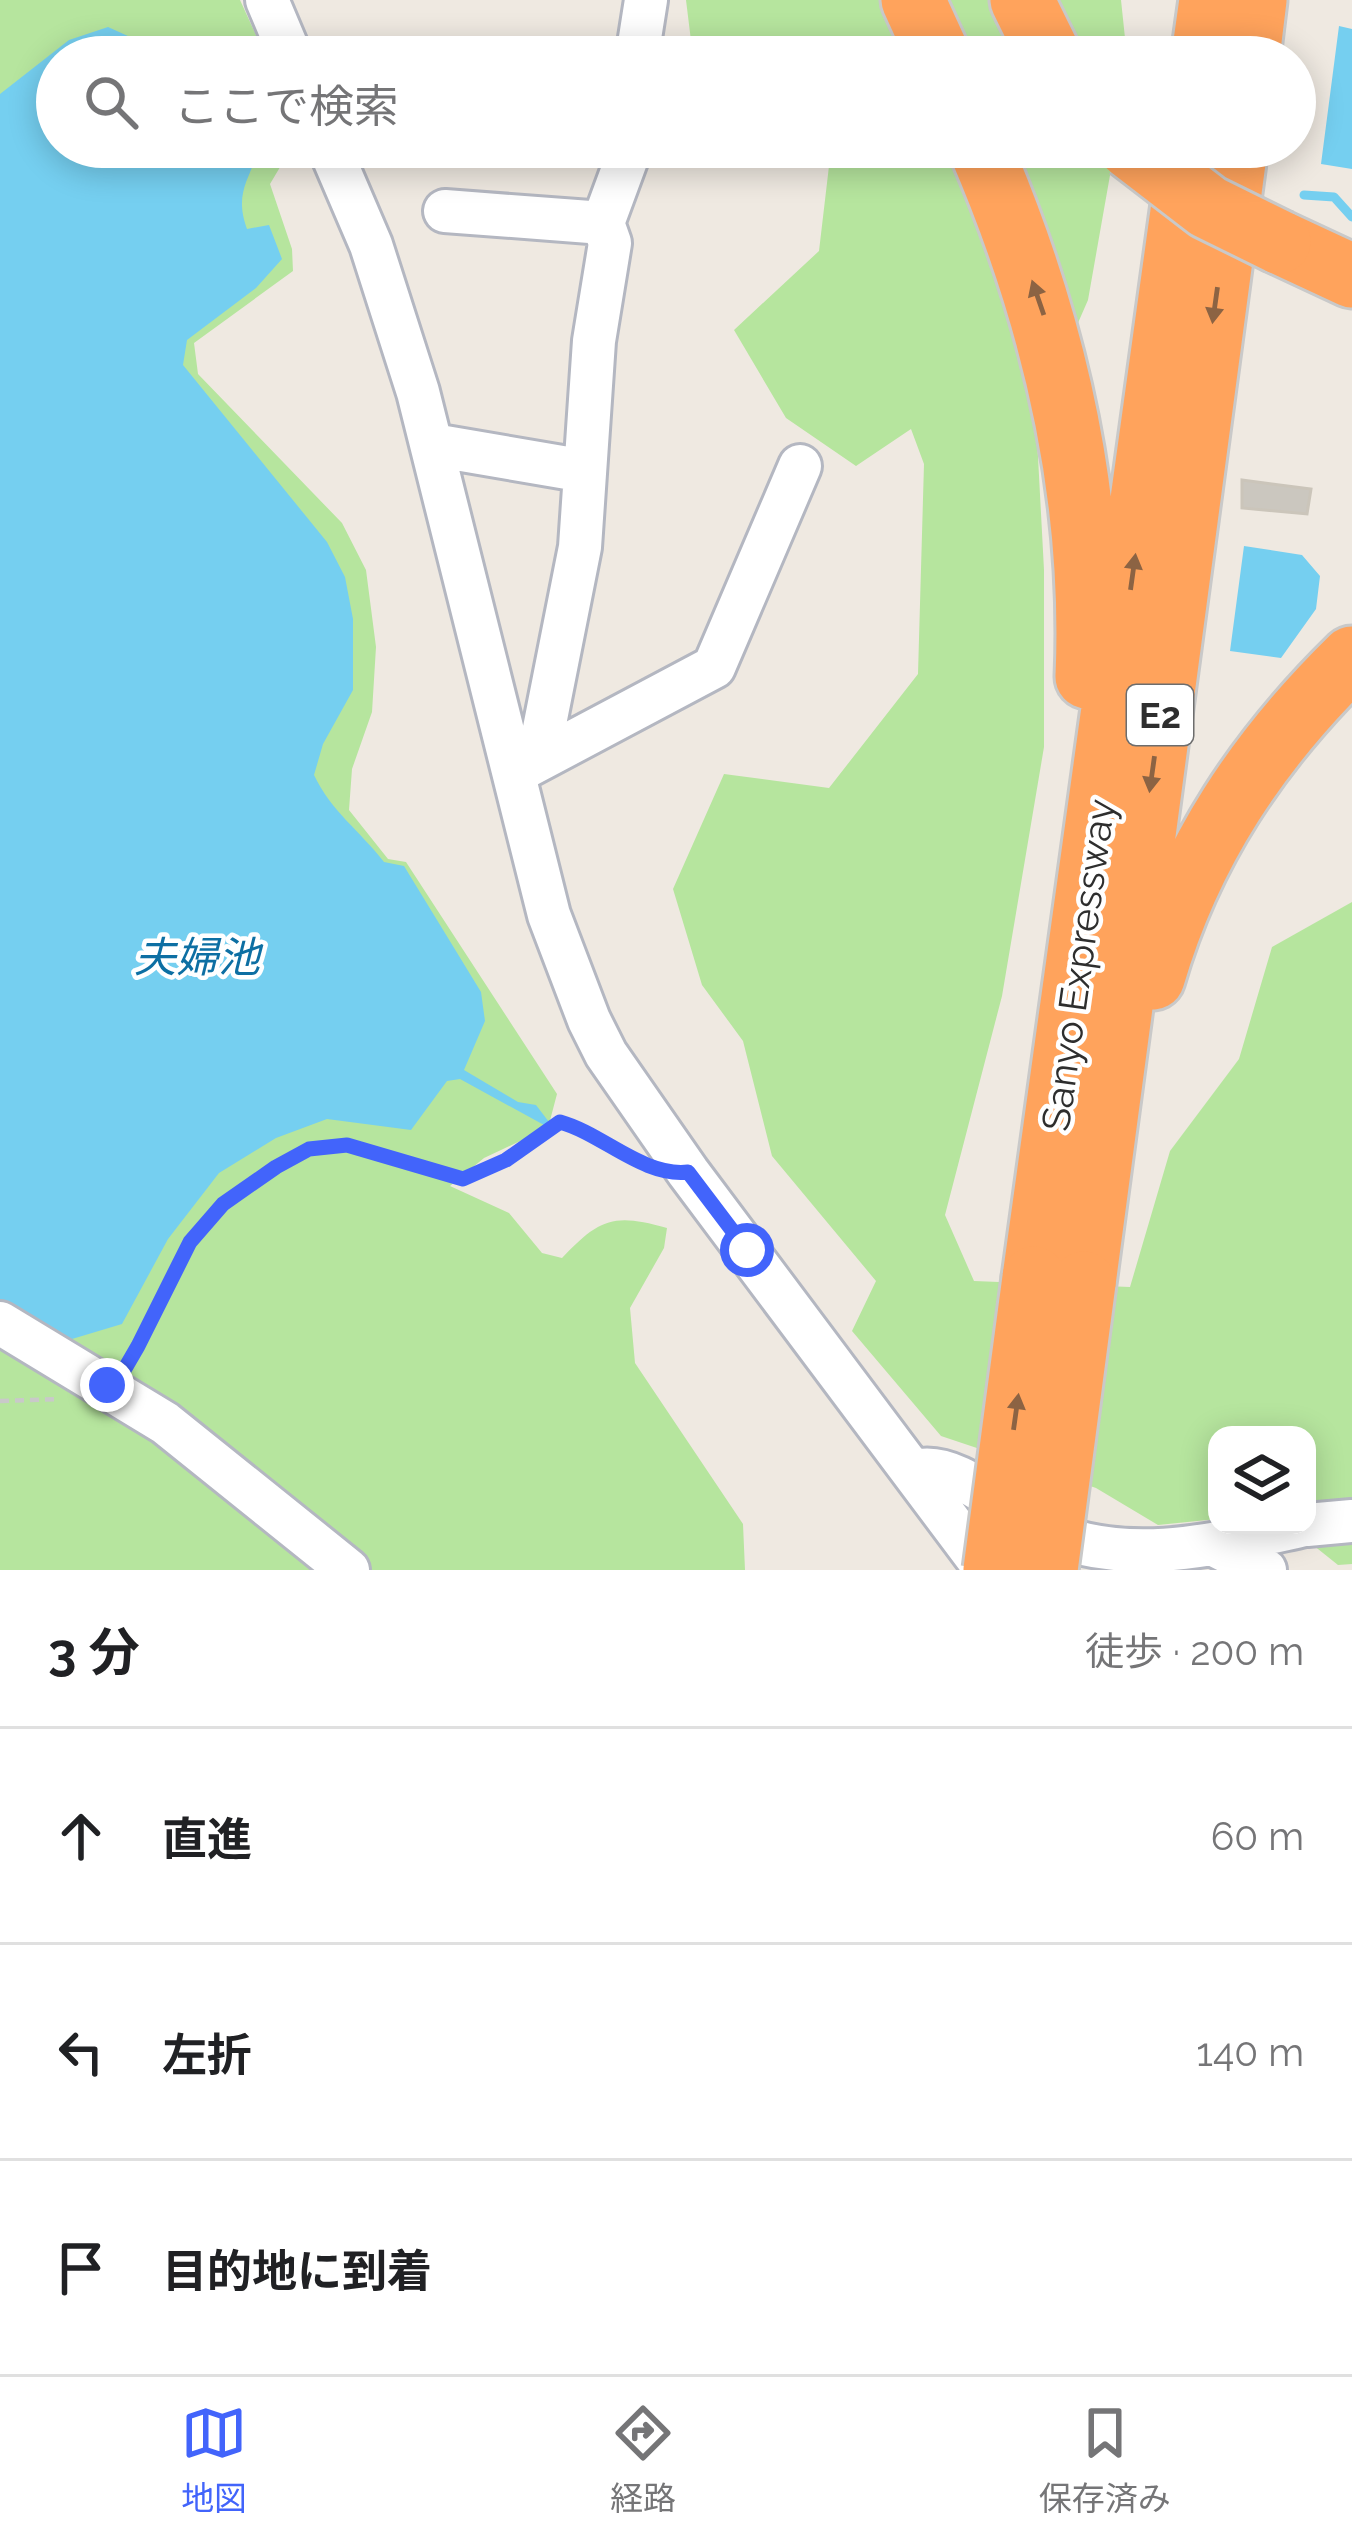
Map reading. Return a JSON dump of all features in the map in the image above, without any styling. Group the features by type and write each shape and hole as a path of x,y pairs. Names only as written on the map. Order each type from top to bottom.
{"highway":[{"path":"913,0 929,36"},
{"path":"1022,0 1040,36"},
{"path":"1206,36 1211,0"},
{"path":"1251,36 1256,0"},
{"path":"988,168 1052,340 1066,412 1085,577 1087,667 1064,1063"},
{"path":"1157,168 1208,207 1352,276"},
{"name":"Sanyo Expressway","path":"1046,1570 1064,1063 1188,168"},
{"name":"Sanyo Expressway","path":"991,1570 1059,1281 1094,1190 1233,168"},
{"path":"1094,1190 1158,961 1205,841 1295,714 1352,658"}],"street":[{"path":"267,0 283,36"},
{"path":"640,36 646,0"},
{"path":"338,168 371,245 433,445 526,766 549,915 589,1020 605,1054 688,1172 991,1570"},
{"path":"526,766 580,547 594,341 610,243 603,224 623,168"},
{"path":"445,211 603,224"},
{"path":"433,445 585,471"},
{"path":"526,766 713,667 800,466"},
{"path":"0,1323 165,1423 348,1570"},
{"path":"915,1471 932,1466 1016,1517 1088,1545 1148,1552 1265,1534"},
{"path":"1316,1524 1352,1521"},
{"path":"1214,1545 1265,1570"}],"path":[{"path":"107,1385 120,1377 201,1229 223,1204 309,1149 347,1145 463,1179 506,1160 560,1122 583,1128 664,1174 688,1172"}],"green space":[{"path":"0,0 240,0 256,36 36,36 36,168 280,168 270,184 292,249 293,271 194,343 198,374 342,523 366,570 376,647 372,712 352,769 349,810 388,859 406,862 557,1094 548,1128 484,1158 450,1186 509,1213 542,1253 562,1258 587,1234 609,1222 667,1228 664,1248 630,1308 635,1363 743,1524 745,1570 0,1570"},
{"path":"686,0 1121,0 1125,36 690,36"},
{"path":"829,168 1111,168 1088,300 1036,419 1044,570 1044,747 1002,996 945,1215 974,1281 1130,1287 1170,1151 1239,1059 1272,947 1352,902 1352,1564 1338,1565 1299,1534 1316,1534 1316,1426 1208,1426 1208,1520 1158,1525 1096,1488 941,1436 852,1331 876,1281 772,1156 743,1041 702,985 673,889 724,774 829,788 918,674 924,464 911,429 856,466 786,418 734,330 819,251"}],"water":[{"path":"1339,26 1352,29 1352,169 1321,164"},
{"name":"夫婦池","path":"108,27 128,36 81,36"},
{"name":"夫婦池","path":"36,66 36,168 252,168 242,206 247,229 269,225 282,259 256,288 187,340 183,365 327,542 345,577 353,619 353,690 323,744 314,775 337,810 384,862 404,866 481,992 485,1021 464,1070 518,1102 536,1105 549,1122 544,1125 460,1079 447,1081 411,1130 327,1119 276,1138 219,1173 168,1239 122,1324 62,1342 0,1303 0,94"},
{"path":"1244,546 1302,555 1320,576 1316,609 1281,658 1230,651"}],"building":[{"path":"1242,480 1311,489 1307,514 1242,508"}],"waterway":[{"path":"1304,195 1334,197 1352,217"}],"route":[{"path":"107,1385 120,1377 138,1346 190,1242 223,1204 309,1149 347,1145 463,1179 506,1160 560,1122 583,1128 664,1174 688,1172 747,1250"}]}
